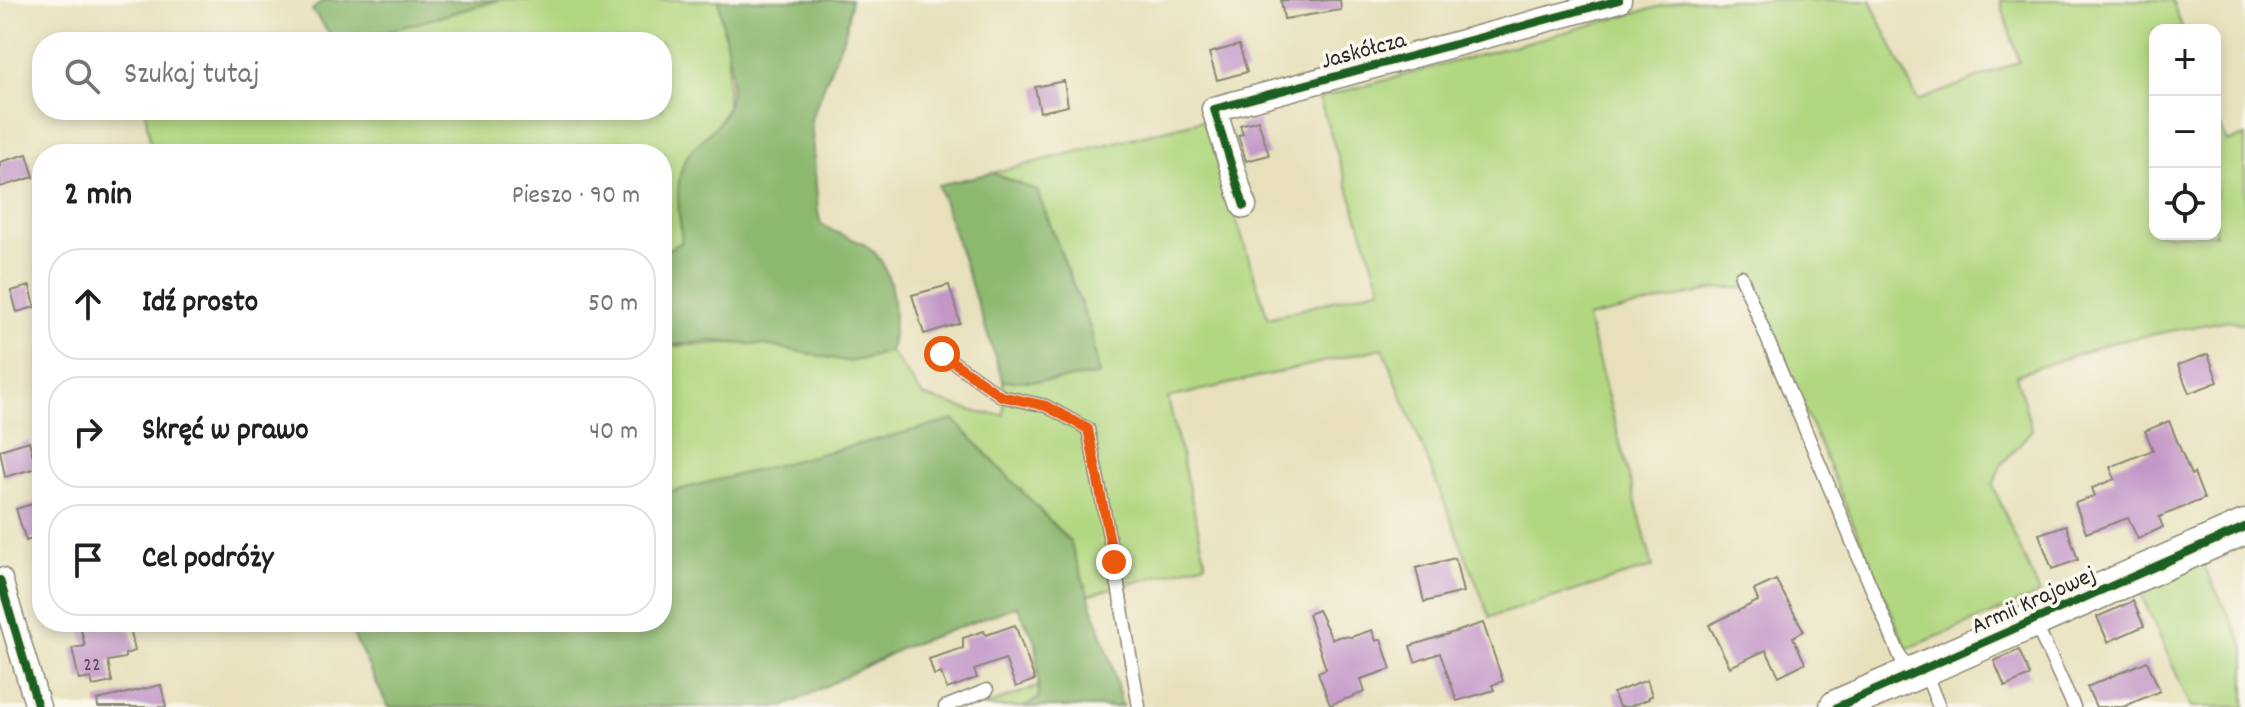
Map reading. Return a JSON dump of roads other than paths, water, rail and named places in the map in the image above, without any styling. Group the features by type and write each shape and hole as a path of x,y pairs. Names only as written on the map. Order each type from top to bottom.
{"street":[{"name":"Jaskółcza","path":"1244,206 1214,109 1619,0"},
{"name":"Armii Krajowej","path":"1837,707 2245,527"},
{"path":"0,580 38,707"}],"lane":[{"path":"1741,276 1916,672 1939,707"},
{"path":"942,354 1001,396 1046,406 1088,429 1139,707"},
{"path":"2034,620 2074,707"},
{"path":"945,707 987,690"}]}
